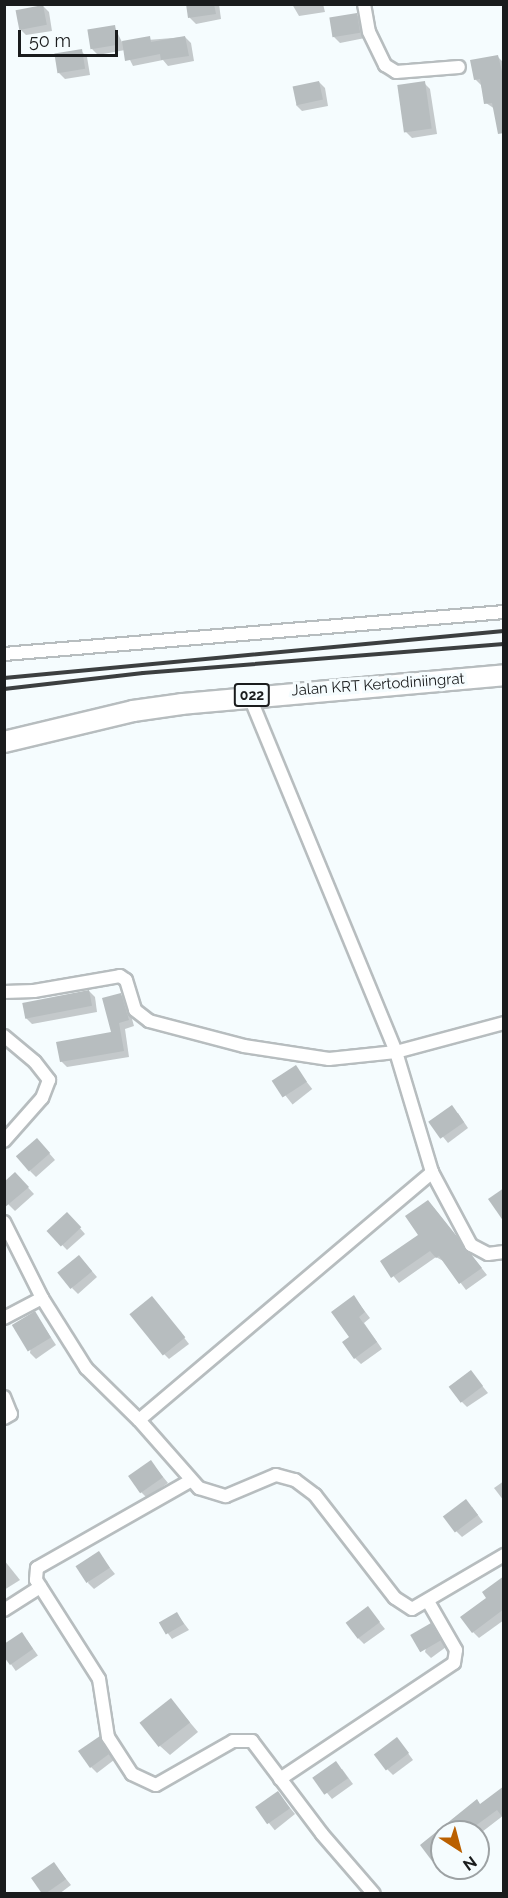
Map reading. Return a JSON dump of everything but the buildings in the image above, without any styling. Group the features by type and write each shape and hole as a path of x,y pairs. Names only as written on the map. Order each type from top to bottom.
{"main road":[{"name":"Jalan KRT Kertodiniingrat","path":"4,742 133,711 249,695 504,675"}],"street":[{"path":"364,4 369,32 385,65 396,72 459,68"},
{"path":"4,654 504,612"},
{"path":"249,695 396,1052 432,1172 471,1245 488,1254 504,1252"},
{"path":"4,992 34,991 120,976 126,980 139,1014 176,1029 244,1046 329,1059 396,1052 504,1023"},
{"path":"4,1036 35,1062 49,1080 42,1098 4,1141"},
{"path":"139,1420 432,1172"},
{"path":"4,1222 42,1298 86,1368 139,1420 190,1481 199,1488 226,1496 276,1475 295,1480 315,1495 395,1598 412,1609 429,1603 504,1555"},
{"path":"4,1318 42,1298"},
{"path":"4,1397 11,1414 4,1418"},
{"path":"190,1481 37,1568 34,1573 40,1587 99,1680 108,1737 124,1766 138,1780 156,1785 243,1738 252,1741 280,1779 374,1893"},
{"path":"4,1610 40,1587"},
{"path":"280,1779 454,1663 456,1650 429,1603"}],"railway":[{"path":"4,678 504,631"},
{"path":"4,689 143,673 504,644"}]}
